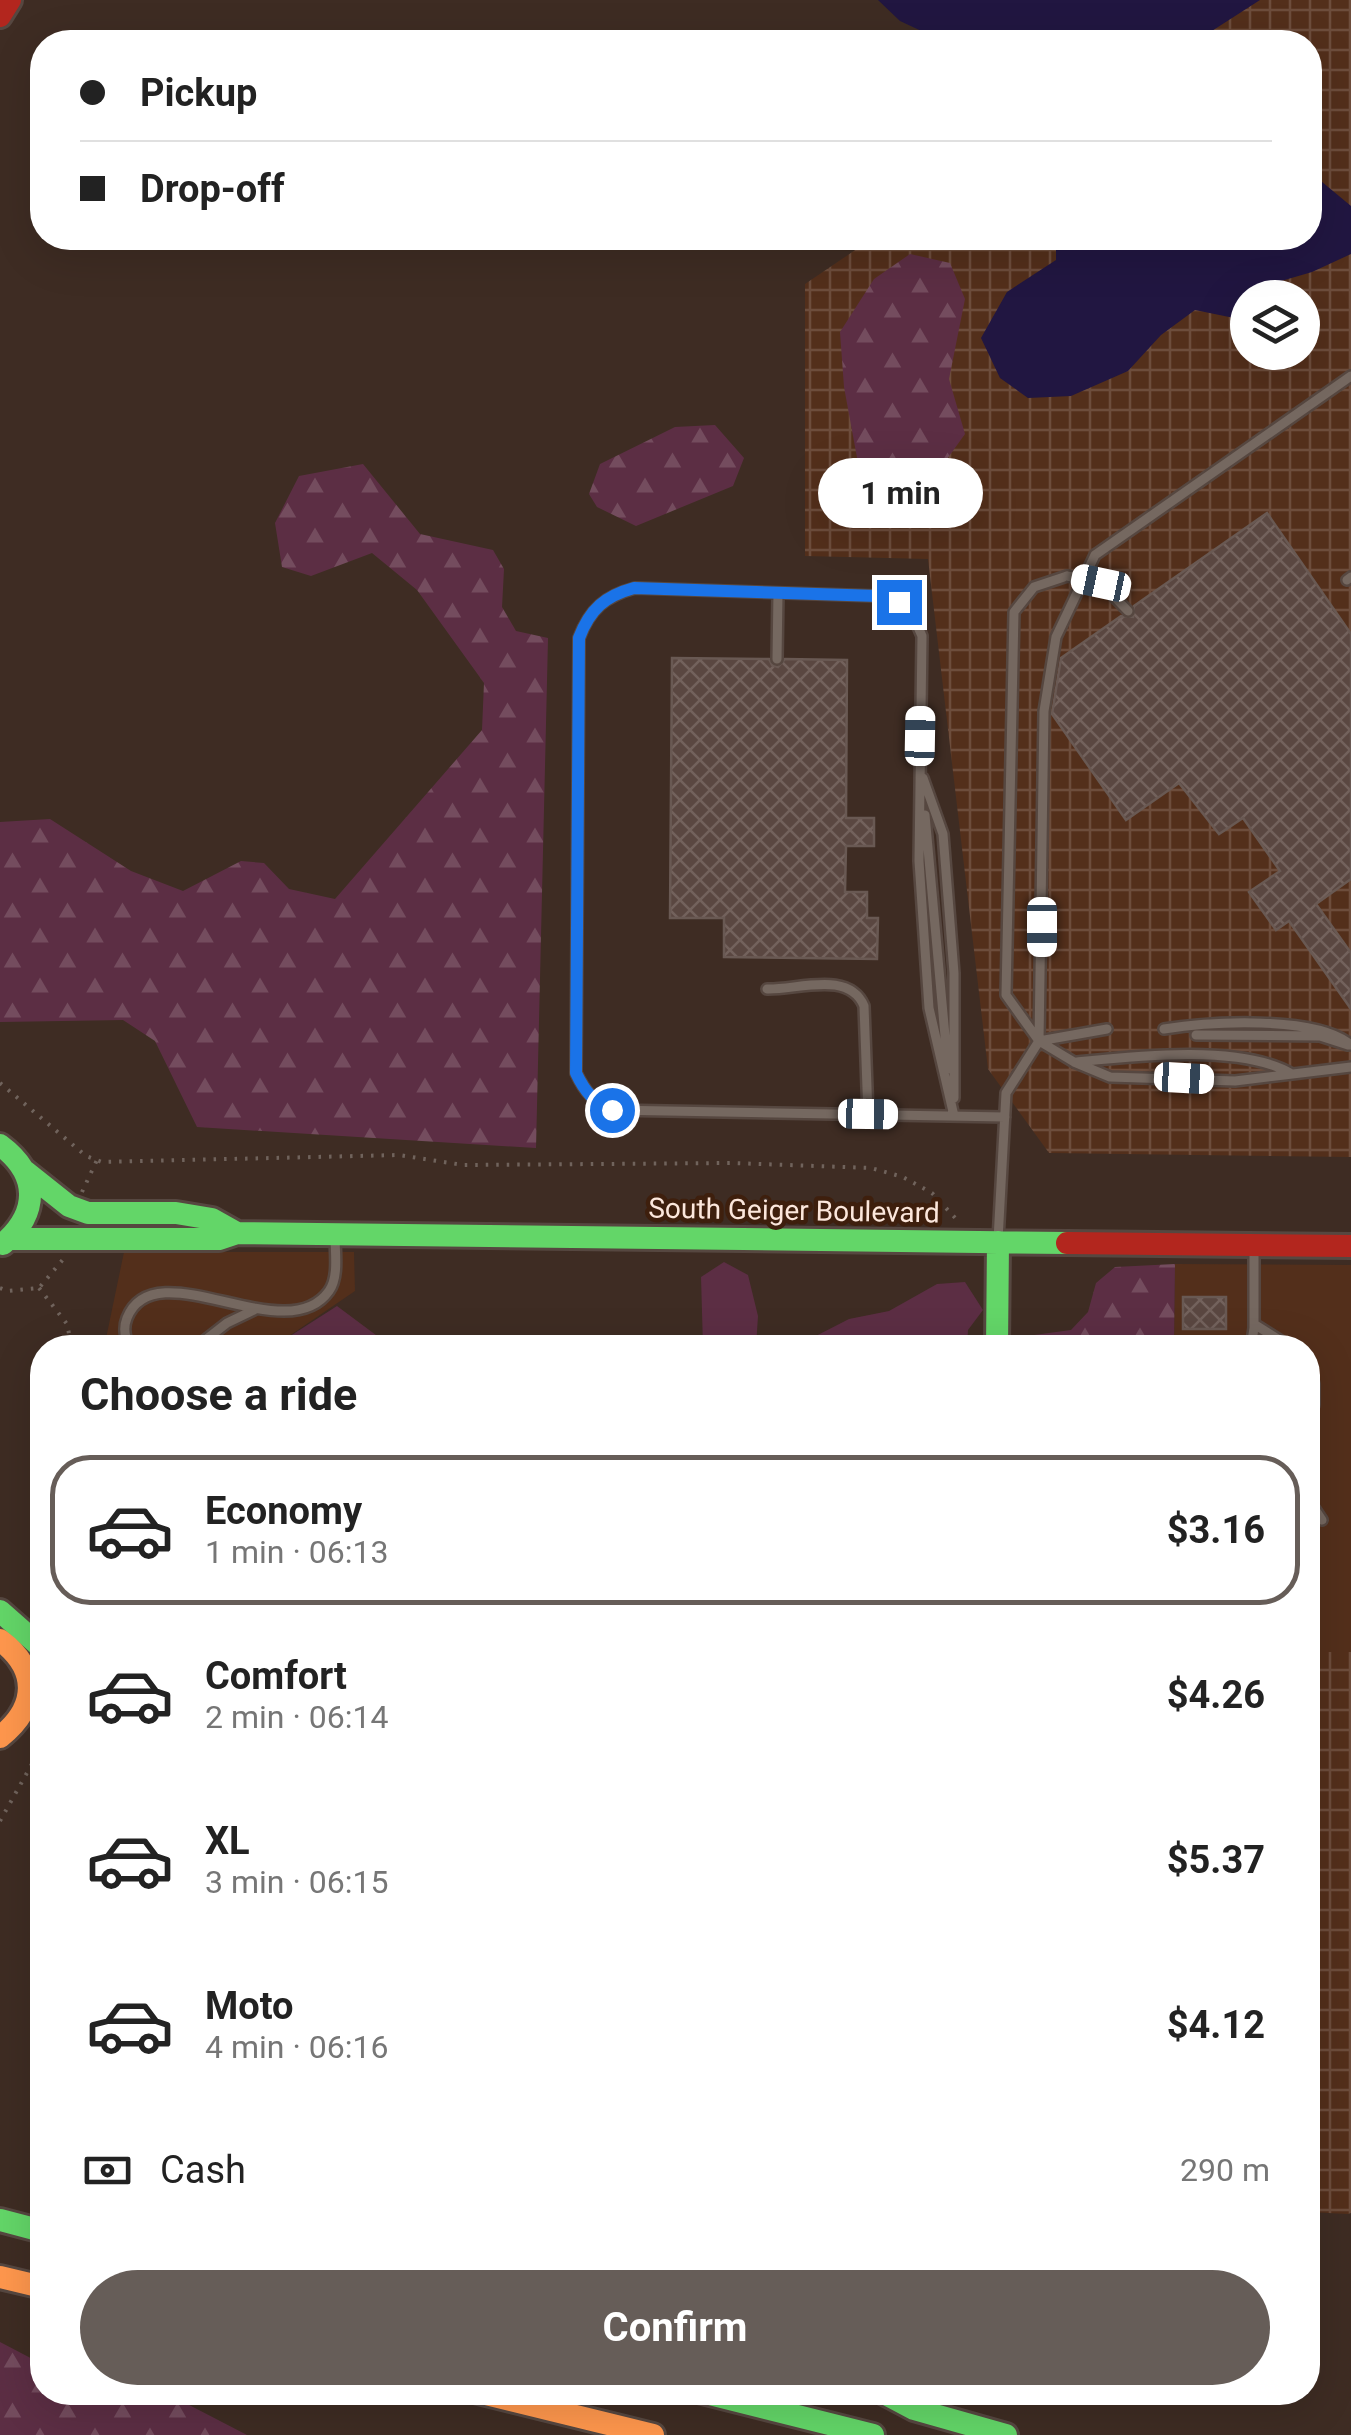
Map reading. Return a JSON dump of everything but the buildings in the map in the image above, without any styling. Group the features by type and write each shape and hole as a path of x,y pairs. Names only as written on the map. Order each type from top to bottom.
{"main road":[{"path":"0,16 10,0"},
{"name":"South Geiger Boulevard","path":"0,1146 69,1206 88,1213 176,1213 212,1220 237,1233"},
{"path":"5,1242 26,1221 31,1202 25,1171"},
{"name":"South Geiger Boulevard","path":"5,1242 219,1239 237,1233 1351,1246"},
{"path":"988,1242 996,1335"},
{"path":"0,1611 30,1637"},
{"path":"2,1639 30,1669"},
{"path":"0,1737 22,1717 29,1701 30,1684"},
{"path":"0,2220 30,2228"},
{"path":"0,2276 30,2284"},
{"path":"531,2405 653,2435"},
{"path":"754,2405 873,2435"},
{"path":"905,2405 1006,2435"}],"lane":[{"path":"988,1242 1006,1093 1039,1041 1044,710 1056,637 1095,555 1351,376"},
{"path":"1128,611 1101,583 1067,576 1034,587 1014,612 1006,996 1039,1041 1110,1077 1235,1081 1351,1067"},
{"path":"954,1116 929,1008 919,861 922,636 915,618 899,602 878,596 634,588 613,594 598,604 579,638 576,1073 585,1092 612,1110 1005,1117"},
{"path":"777,659 778,593"},
{"path":"920,770 943,834 954,973 954,1116"},
{"path":"768,989 788,990 812,984 848,988 860,997 864,1006 868,1114"},
{"path":"1164,1029 1196,1024 1310,1026 1338,1033 1351,1045"},
{"path":"1039,1041 1107,1029"},
{"path":"1196,1035 1320,1036 1351,1045"},
{"path":"1074,1062 1155,1054 1232,1058 1274,1063 1292,1074"},
{"path":"125,1335 124,1324 132,1307 147,1295 172,1292 254,1310 309,1306 329,1291 335,1271 334,1234"},
{"path":"1253,1335 1254,1245"},
{"path":"212,1335 254,1310"},
{"path":"1254,1324 1271,1335"}],"path":[{"path":"0,1082 86,1156 102,1162 399,1155 463,1166 733,1163 871,1168 903,1177 932,1192 988,1242"},
{"path":"39,1288 68,1324 70,1335"},
{"path":"0,1821 30,1767"}],"shaded area":[{"path":"878,0 1260,0 1213,30 919,30 900,21"},
{"path":"1220,0 1351,0 1351,1157 1049,1153 988,1069 928,559 805,556 805,284 855,250 1322,250 1322,30 1176,30"},
{"path":"1322,182 1351,206 1351,254 1284,280 1230,280 1230,317 1195,310 1161,335 1128,371 1071,396 1028,398 1000,378 981,338 1007,292 1056,260 1056,250 1322,250"},
{"path":"124,1252 354,1252 355,1291 291,1335 107,1335"},
{"path":"1175,1264 1351,1265 1351,1652 1320,1652 1320,1335 1174,1335"},
{"path":"1320,1652 1351,1652 1348,2214 1320,2213"}],"green space":[{"path":"910,254 950,263 965,299 949,379 965,434 942,466 874,478 858,463 844,387 840,332 874,279"},
{"path":"715,425 744,458 733,486 636,526 597,507 589,494 600,464 675,427"},
{"path":"363,464 420,534 493,550 504,569 502,607 516,631 548,638 536,1148 197,1127 155,1041 123,1020 0,1022 0,822 50,819 131,871 183,891 241,861 264,863 289,889 335,899 482,730 484,683 417,590 372,553 311,576 282,567 275,523 299,476"},
{"path":"724,1262 748,1275 758,1316 757,1335 703,1335 701,1277"},
{"path":"1175,1264 1174,1335 1034,1335 1071,1330 1088,1312 1096,1283 1115,1267"},
{"path":"965,1282 983,1310 968,1335 818,1335 849,1319 889,1311 937,1284"},
{"path":"337,1306 376,1335 292,1335"},
{"path":"0,2342 30,2358 30,2405 189,2405 247,2435 0,2435"}],"traffic: fast":[{"path":"0,1145 22,1168 30,1193 24,1219 3,1244"},
{"path":"25,1171 69,1206 88,1213 176,1213 212,1219 237,1233"},
{"path":"10,1239 219,1239 237,1233 1067,1243"},
{"path":"997,1335 998,1242"},
{"path":"0,1611 30,1637"},
{"path":"0,2220 30,2228"},
{"path":"754,2405 873,2435"},
{"path":"906,2405 1006,2435"}],"traffic: slow":[{"path":"0,1640 22,1663 29,1688 22,1713 0,1737"},
{"path":"0,2277 30,2284"},
{"path":"531,2405 653,2435"}],"traffic: jam":[{"path":"0,16 10,0"},
{"path":"1067,1243 1351,1246"}],"route":[{"path":"612,1110 585,1092 576,1073 579,638 586,621 598,604 613,594 634,588 878,596 899,602"}]}
